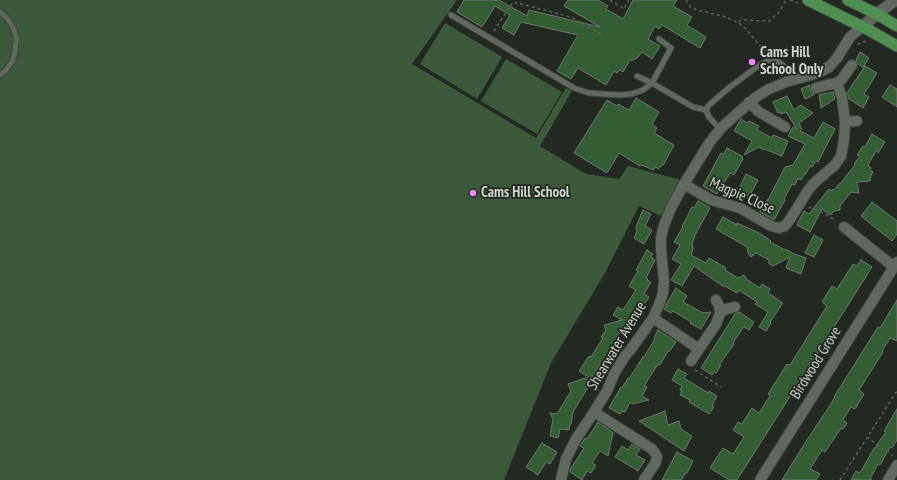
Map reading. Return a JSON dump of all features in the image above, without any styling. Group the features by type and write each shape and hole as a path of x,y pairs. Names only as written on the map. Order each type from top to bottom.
{"main road":[{"path":"808,0 897,46"},
{"path":"848,0 877,14 897,26"}],"street":[{"path":"862,27 896,0"},
{"name":"Shearwater Avenue","path":"561,480 566,459 576,439 607,391 614,374 625,356 653,318 660,305 664,281 660,250 664,225 684,184 710,142 731,118 756,97 786,82 818,73 829,68 850,37 862,27"},
{"path":"816,88 837,83 852,65"},
{"name":"Magpie Close","path":"684,184 711,200 740,208 771,226 779,228 785,226 814,183 835,165 840,156 844,140 845,122 842,97 837,83"},
{"path":"749,102 759,112 785,127"},
{"path":"845,122 857,121"},
{"path":"844,227 895,265"},
{"name":"Birdwood Grove","path":"760,480 895,265"},
{"path":"691,361 716,324 720,313 716,300"},
{"path":"720,313 735,307"},
{"path":"653,318 699,349"},
{"path":"594,412 652,449 655,453 657,457 656,462 644,480"},
{"path":"888,480 897,465"}],"lane":[{"path":"0,12 6,16 12,25 16,41 16,52 12,62 0,75"},
{"path":"451,15 574,88 589,93 620,95 631,94 643,90 652,83 671,48 659,39"},
{"path":"706,110 709,105 730,87 758,66 769,60 780,62 800,78"},
{"path":"637,76 693,107 706,110"},
{"path":"706,110 709,117 720,129"}],"path":[{"path":"610,0 624,9 629,0"},
{"path":"686,0 690,7 723,16 738,23 770,57 769,60"},
{"path":"738,23 741,20 769,21 780,12 786,0"},
{"path":"490,38 513,2 571,17 601,34"},
{"path":"800,203 827,215 844,227"},
{"path":"691,361 695,370 721,387"},
{"path":"840,480 897,391"},
{"path":"867,437 897,458"}],"green space":[{"path":"0,0 457,0 412,64 536,138 566,88 572,91 540,146 586,174 619,179 628,166 681,180 661,216 639,206 605,273 551,363 504,480 0,480"},
{"path":"445,23 502,57 477,99 420,64"},
{"path":"506,59 562,92 537,134 481,101"}],"building":[{"path":"464,0 499,0 527,16 529,10 600,27 564,6 568,0 598,0 608,6 606,9 623,19 633,0 677,0 673,6 692,17 687,25 706,37 700,48 662,25 659,29 655,26 648,39 660,46 652,59 642,52 637,58 630,60 623,72 620,70 617,73 614,71 606,85 578,68 571,79 557,71 578,35 521,22 514,35 502,28 510,15 495,6 482,27 457,12"},
{"path":"860,52 869,58 863,67 858,64 856,60"},
{"path":"865,66 877,73 864,94 869,97 863,108 849,99 847,93"},
{"path":"810,85 810,90 815,94 805,99 801,89"},
{"path":"890,85 897,89 897,107 882,97"},
{"path":"833,92 835,99 821,108 819,95"},
{"path":"787,96 794,110 801,105 813,113 799,123 802,129 800,131 814,138 823,122 835,129 818,162 816,161 812,167 810,166 801,180 798,178 795,185 792,184 774,220 760,212 785,167 793,165 805,144 788,136 793,127 797,129 786,112 781,114 780,112 778,113 773,102"},
{"path":"636,98 659,112 652,124 657,128 654,133 674,145 664,164 658,169 656,167 653,170 642,165 640,166 619,153 607,173 574,153 607,100 617,106 618,104 629,110"},
{"path":"741,119 747,123 749,121 759,126 757,130 772,138 773,135 788,141 782,156 764,149 763,150 759,147 744,155 752,141 734,131"},
{"path":"872,134 885,142 878,153 876,151 868,165 871,168 870,170 873,172 870,181 857,182 859,193 851,192 840,206 840,210 834,211 830,215 822,209 810,232 797,225 804,211 809,214 829,189 831,191 833,189 834,190 840,184 855,165 854,164 860,156 857,155 863,146 865,147"},
{"path":"727,148 742,156 743,159 734,175 730,173 717,194 703,186 721,153 724,154"},
{"path":"746,174 758,180 749,197 738,191"},
{"path":"698,201 710,208 694,237 691,255 706,263 709,258 726,268 725,270 738,278 744,275 746,279 760,288 762,284 770,289 768,293 783,303 770,322 771,323 766,331 759,327 768,312 755,304 757,302 739,290 737,293 725,286 724,287 694,266 682,286 671,280 681,264 672,259 680,245 674,242 692,207 694,208"},
{"path":"872,202 897,221 897,234 892,241 861,216"},
{"path":"643,210 651,214 645,226 652,230 644,244 634,238 637,231 636,227"},
{"path":"723,217 737,225 737,223 759,233 771,241 770,242 785,250 806,258 801,274 786,268 790,257 773,266 769,264 769,260 756,253 751,257 748,253 747,247 716,229"},
{"path":"814,235 823,240 814,257 805,253"},
{"path":"647,250 653,254 651,257 655,260 646,278 651,282 644,294 649,297 637,314 636,312 633,317 630,316 616,338 618,339 606,356 607,357 602,365 600,364 591,379 579,371 589,356 591,357 603,338 601,337 606,330 604,325 622,320 613,315 618,307 623,310 636,290 629,286 638,271 636,270"},
{"path":"861,260 872,267 737,480 729,480 710,468 723,448 733,454 744,437 733,430 738,422 742,424 752,408 759,413 770,396 768,394 787,364 790,365 827,306 822,302 832,286 837,289 853,264 857,266"},
{"path":"676,288 687,296 683,302 703,313 711,312 701,329 673,311 671,313 664,309"},
{"path":"897,300 897,341 890,338 859,390 864,394 855,409 851,407 843,420 847,423 843,429 841,428 825,452 822,450 810,469 820,474 816,480 782,480 878,327 880,328"},
{"path":"739,312 754,322 749,330 744,327 742,329 733,343 734,344 719,365 721,365 716,373 714,372 712,375 701,368 735,314"},
{"path":"658,330 676,342 669,352 668,351 660,365 658,364 644,386 647,387 642,396 649,400 632,404 630,402 625,412 622,411 620,414 609,408 621,387 622,388 628,378 629,379 644,357 655,339 654,338"},
{"path":"678,369 687,374 684,378 708,393 709,391 717,396 712,405 714,407 709,414 689,402 690,400 680,395 682,386 672,380"},
{"path":"585,378 591,382 573,412 569,430 560,429 558,438 550,436 553,419 550,413 557,414 571,391 568,384"},
{"path":"897,409 897,440 892,448 890,447 880,465 878,464 870,479 872,480 851,480 856,471 860,473 873,450 886,432 884,431"},
{"path":"665,411 668,425 679,421 681,429 692,436 684,451 639,421"},
{"path":"598,422 613,433 608,456 600,451 592,463 596,465 591,473 587,471 582,480 570,472 571,468 584,448 580,446 585,438 587,439"},
{"path":"542,443 557,452 550,464 546,462 538,475 526,467"},
{"path":"632,444 640,449 636,455 645,460 638,471 615,457 622,446 628,450"},
{"path":"677,452 693,461 687,473 681,480 662,480"}],"place":[{"name":"Cams Hill School Only","path":"752,62"},
{"name":"Cams Hill School","path":"473,193"}]}
